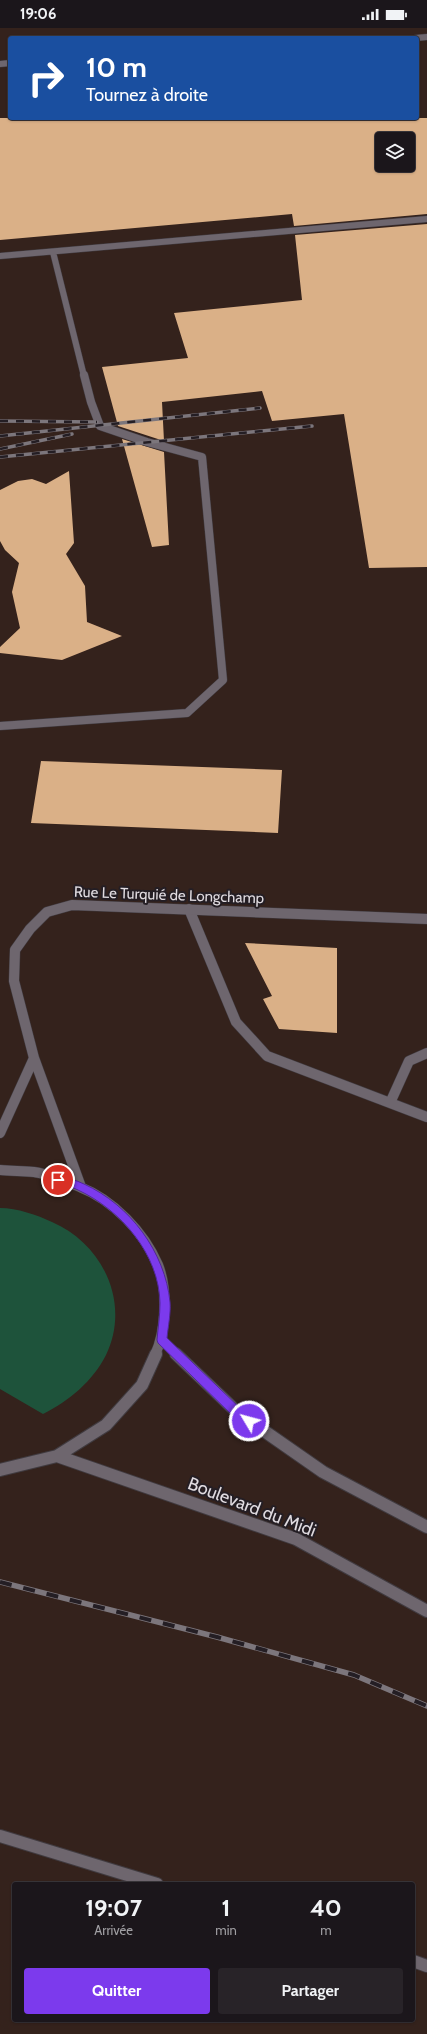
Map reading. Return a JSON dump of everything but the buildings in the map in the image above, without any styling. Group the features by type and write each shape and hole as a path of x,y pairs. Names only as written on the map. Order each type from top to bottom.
{"main road":[{"path":"0,256 427,219"},
{"path":"0,726 187,713 223,680 202,458 100,426 91,402 53,252"},
{"name":"Rue Le Turquié de Longchamp","path":"81,1187 34,1058 14,981 15,950 30,928 47,912 72,905 427,919"},
{"path":"189,909 236,1022 267,1056 427,1117"},
{"path":"390,1103 409,1061 427,1053"},
{"path":"0,1133 34,1058"},
{"path":"0,1170 35,1172 81,1187 114,1207 140,1235 158,1266 165,1302 162,1340 142,1385 106,1426 57,1456 0,1470"},
{"path":"162,1340 237,1412 323,1472 427,1527"},
{"name":"Boulevard du Midi","path":"57,1456 296,1539 427,1611"},
{"path":"0,1836 150,1882"},
{"path":"415,1962 427,1966"}],"shaded area":[{"path":"0,28 427,28 427,2034 0,2034"}],"green space":[{"path":"0,1208 13,1209 33,1214 70,1232 85,1245 98,1260 108,1277 113,1296 115,1315 113,1335 101,1364 87,1382 71,1396 53,1409 43,1414 0,1389"}],"railway":[{"path":"0,436 260,408"},
{"path":"0,421 97,422"},
{"path":"0,457 312,426"},
{"path":"0,449 72,434"},
{"path":"0,1582 217,1637 354,1675 427,1706"}],"route":[{"path":"58,1180 81,1187 114,1207 140,1235 158,1266 165,1302 162,1340 237,1412 249,1421"}]}
